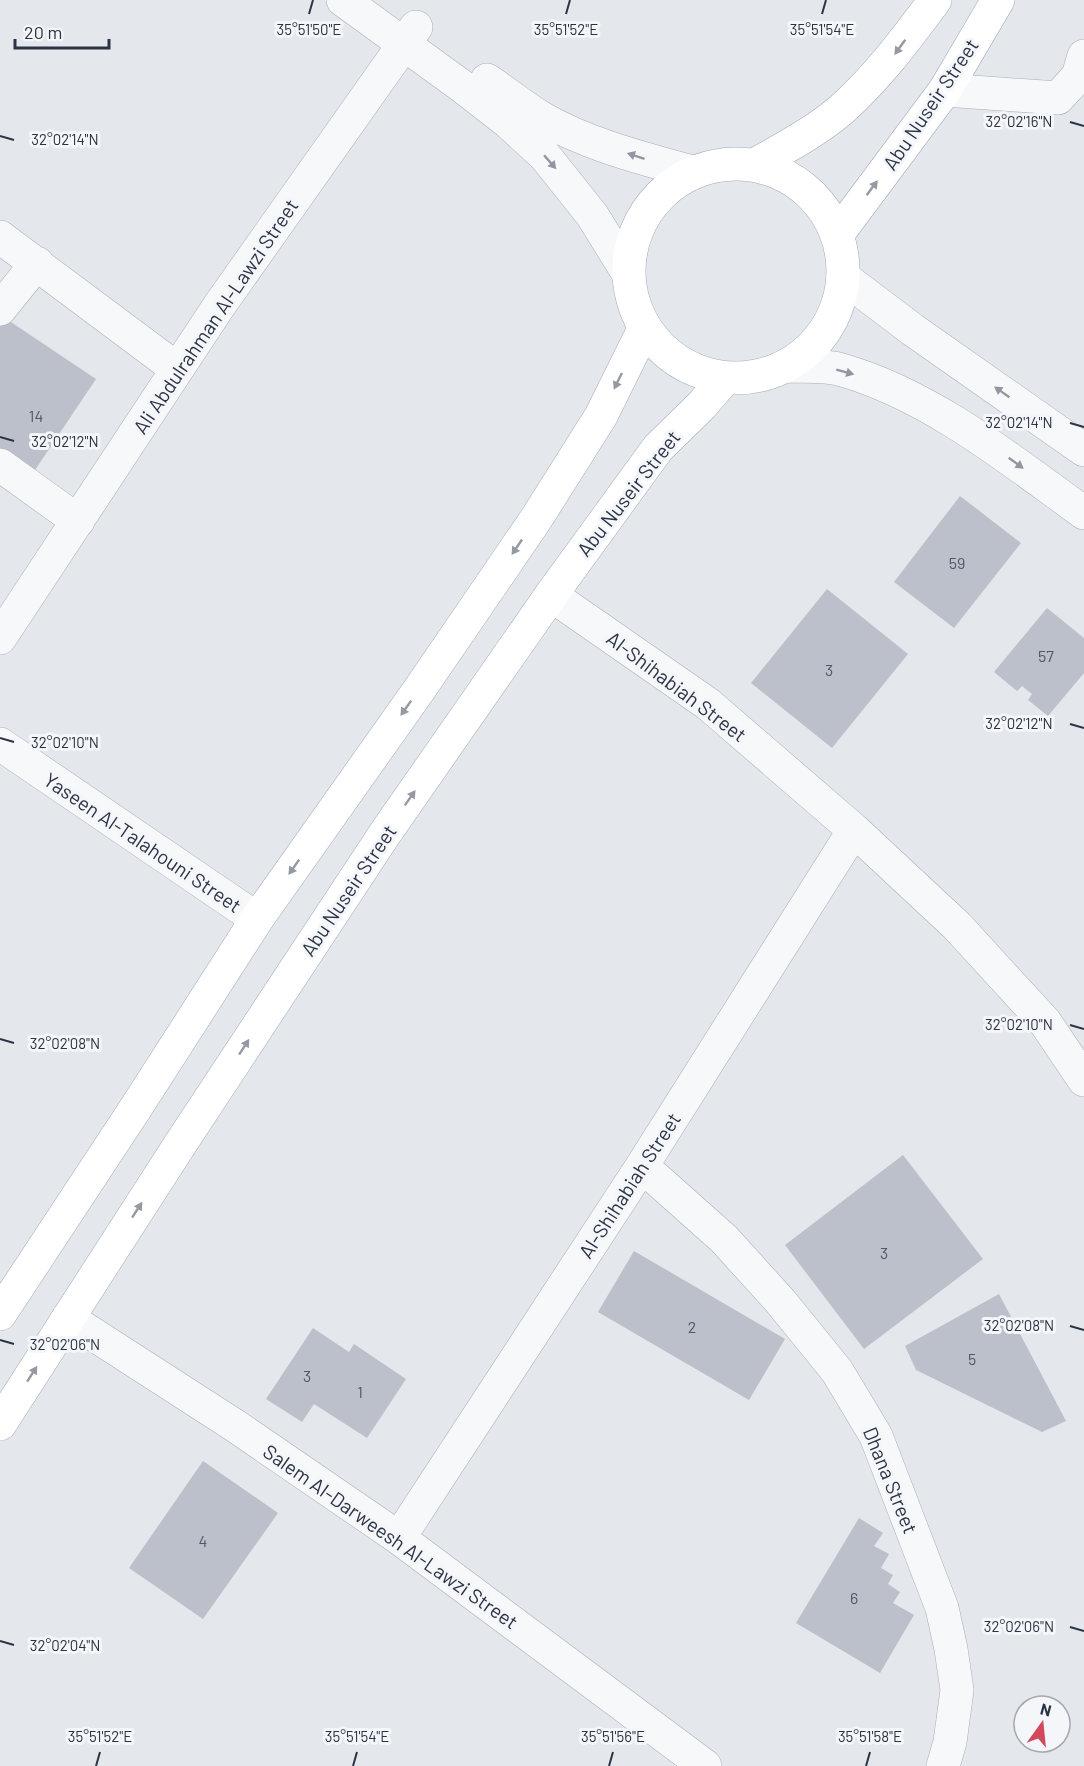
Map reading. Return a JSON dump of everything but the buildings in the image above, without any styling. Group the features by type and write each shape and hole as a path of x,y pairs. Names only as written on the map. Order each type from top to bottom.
{"main road":[{"path":"755,165 808,135 840,110 890,62 935,0"},
{"name":"Abu Nuseir Street","path":"837,235 945,90 998,0"},
{"path":"723,164 755,165 782,174 806,189 825,210 837,235 842,256 843,277 836,313 816,343 787,366 757,377 725,378 694,370 666,353 644,329 631,296 628,273 638,224 660,193 692,172 723,164"},
{"path":"0,1314 257,919 419,690 536,519 601,416 644,329"},
{"name":"Abu Nuseir Street","path":"0,1424 380,841 551,595 658,448 702,405 725,378"}],"street":[{"path":"344,0 410,35 541,117 608,147 692,172"},
{"path":"377,0 410,35 545,156 592,215 628,273"},
{"name":"Ali Abdulrahman Al-Lawzi Street","path":"0,638 177,369 410,35"},
{"path":"945,90 1058,98 1078,76 1084,56"},
{"path":"0,237 177,369"},
{"path":"0,309 37,263"},
{"path":"843,277 913,330 1084,450"},
{"path":"787,366 840,369 883,384 920,402 996,449 1084,513"},
{"path":"0,465 78,522"},
{"name":"Al-Shihabiah Street","path":"551,595 708,704 854,830 965,935 1045,1022 1084,1080"},
{"name":"Yaseen Al-Talahouni Street","path":"0,744 257,919"},
{"name":"Al-Shihabiah Street","path":"399,1538 642,1166 854,830"},
{"name":"Dhana Street","path":"642,1166 724,1239 781,1302 837,1371 876,1436 942,1608 951,1649 957,1690 950,1742 943,1766"},
{"name":"Salem Al-Darweesh Al-Lawzi Street","path":"68,1318 234,1425 399,1538 699,1764"}]}
